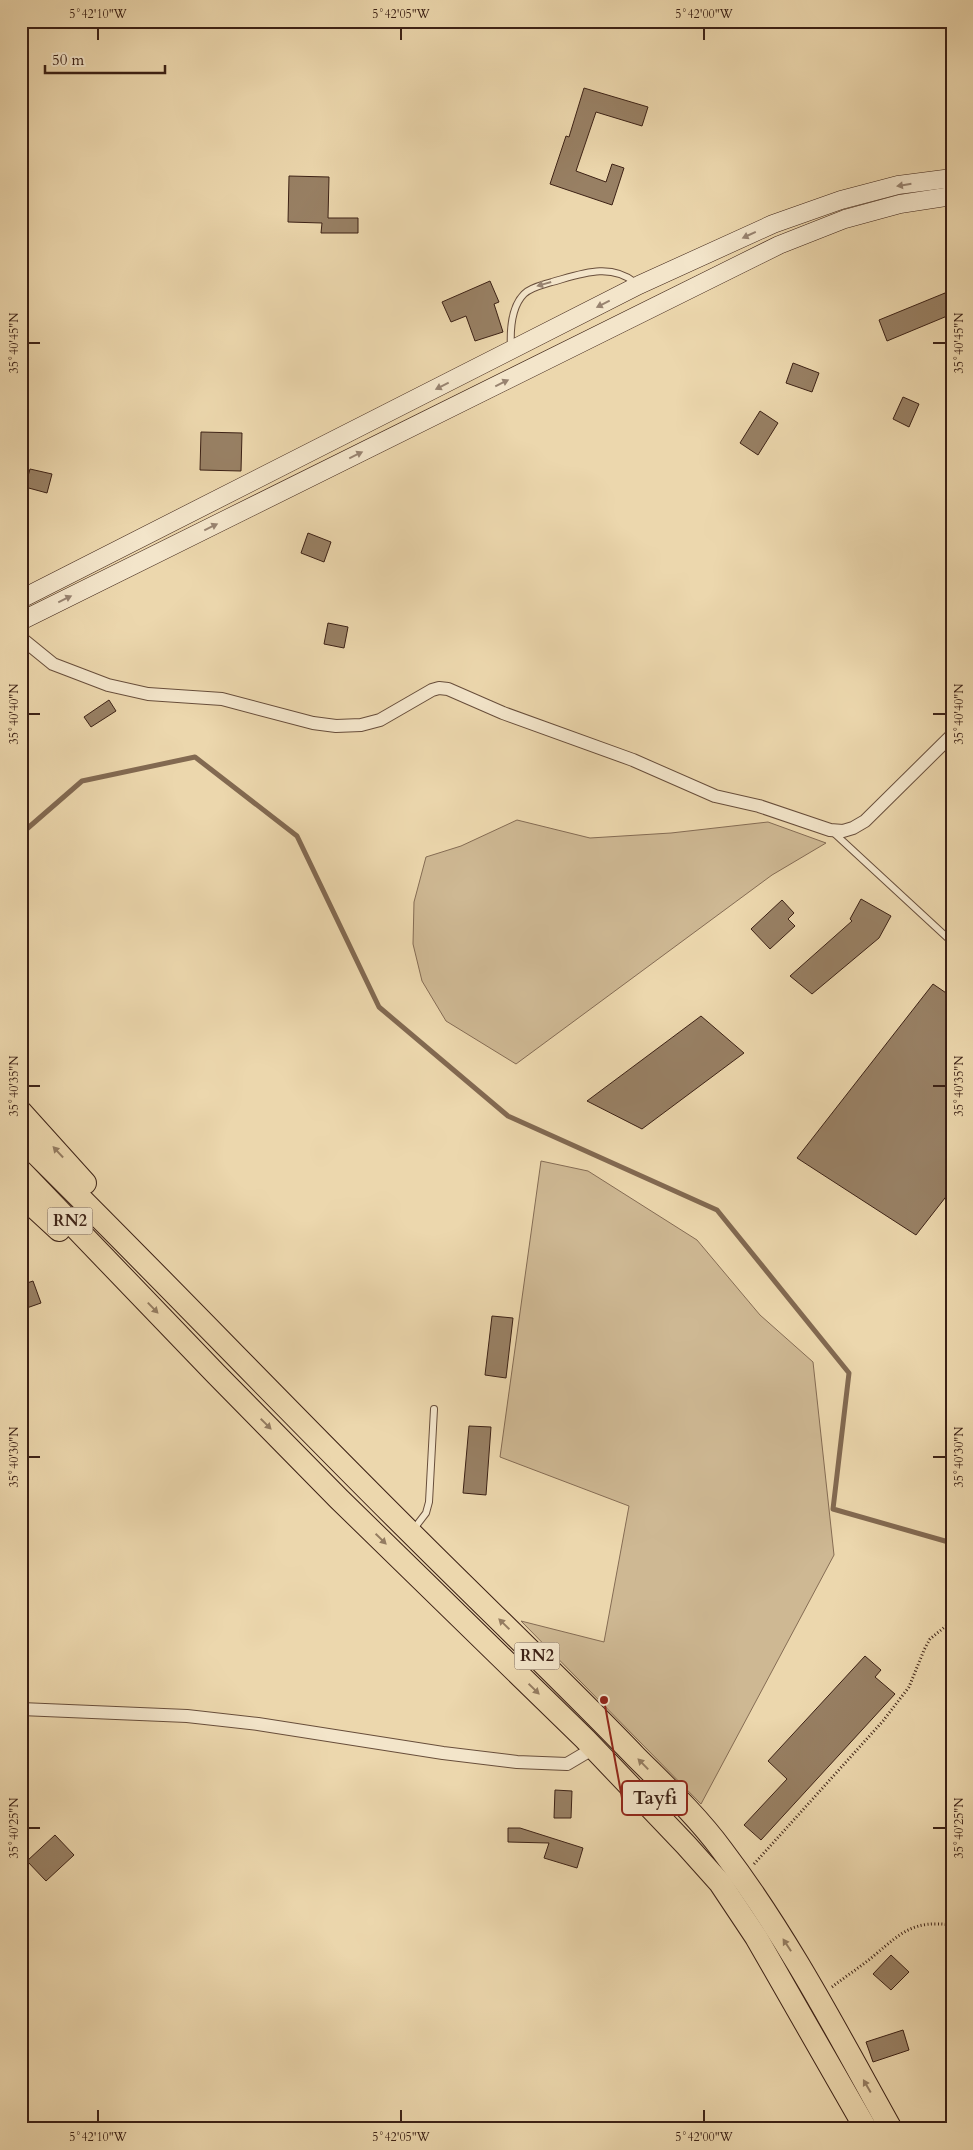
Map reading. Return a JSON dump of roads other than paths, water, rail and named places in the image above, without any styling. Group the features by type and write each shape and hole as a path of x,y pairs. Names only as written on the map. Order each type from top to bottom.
{"highway":[{"path":"21,1112 86,1185 118,1234"},
{"name":"RN2","path":"21,1139 118,1234 234,1356 583,1701 691,1813 722,1849 799,1964 891,2129"},
{"name":"RN2","path":"21,1171 339,1499 594,1748 646,1801 720,1883 756,1937 866,2129"},
{"path":"21,1194 84,1251 119,1272"}],"street":[{"path":"21,599 511,352 639,285 773,224 840,200 898,185 952,178"},
{"path":"21,621 779,245 845,219 900,204 952,196"},
{"path":"21,638 53,664 108,685 148,694 222,699 313,724 336,726 361,725 380,720 432,690 438,688 448,689 503,712 633,760 714,796 759,806 830,830 843,831 864,821 952,735"},
{"path":"21,1709 186,1716 258,1724 443,1753 517,1762 567,1764 594,1748"}],"lane":[{"path":"511,352 511,329 517,304 524,293 535,287 590,271 619,273 639,285"},
{"path":"830,830 952,942"},
{"path":"410,1532 426,1513 429,1502 434,1409"}],"waterway":[{"path":"21,834 82,781 195,757 297,836 379,1007 508,1116 717,1210 849,1373 833,1509 952,1543"}],"place":[{"name":"Tayfi","path":"604,1700"}]}
